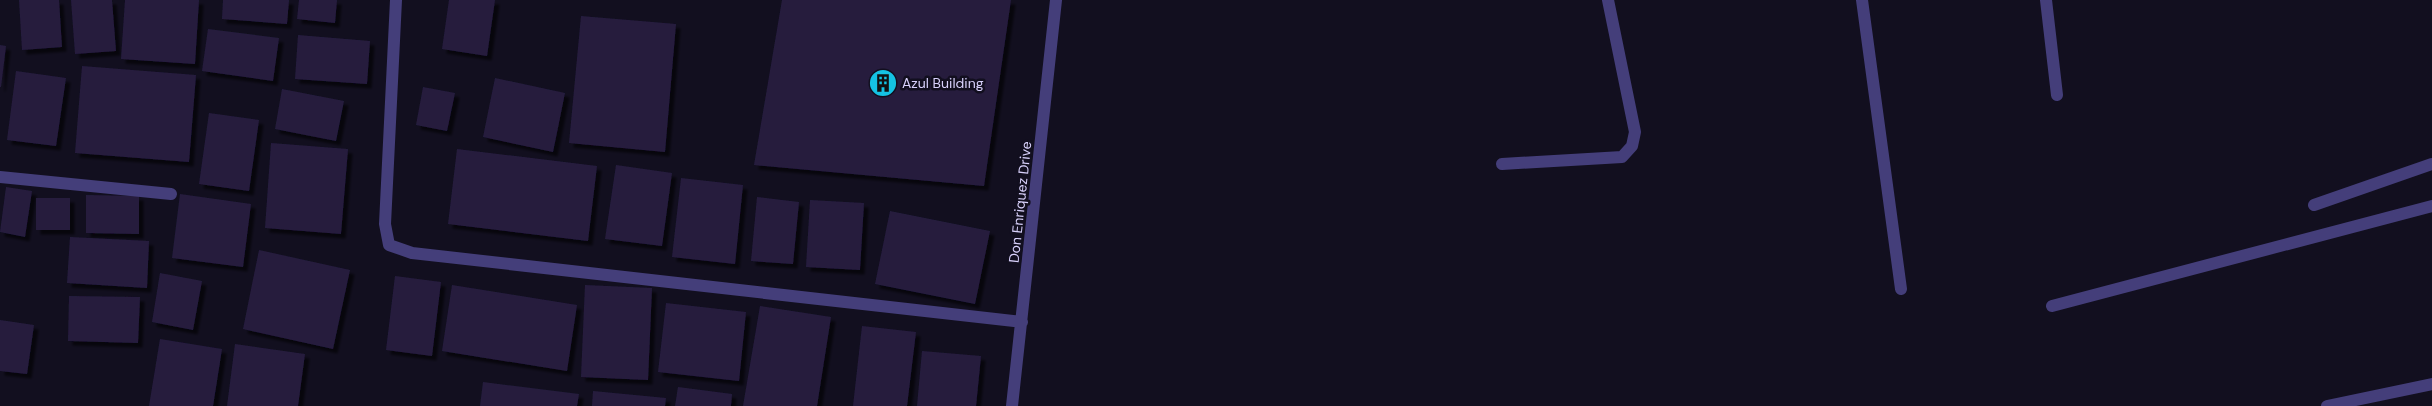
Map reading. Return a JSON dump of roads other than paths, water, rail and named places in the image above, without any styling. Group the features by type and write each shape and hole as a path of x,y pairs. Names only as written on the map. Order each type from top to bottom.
{"street":[{"path":"396,0 385,224 389,245 412,253 1022,322"},
{"name":"Don Enriquez Drive","path":"1012,406 1056,0"},
{"path":"1502,164 1622,156 1632,146 1634,132 1608,0"},
{"path":"1862,0 1901,289"},
{"path":"2046,0 2057,95"},
{"path":"2314,205 2432,164"},
{"path":"0,177 170,194"},
{"path":"2052,306 2432,206"},
{"path":"2327,406 2432,384"}],"place":[{"name":"Azul Building","path":"883,83"}]}
